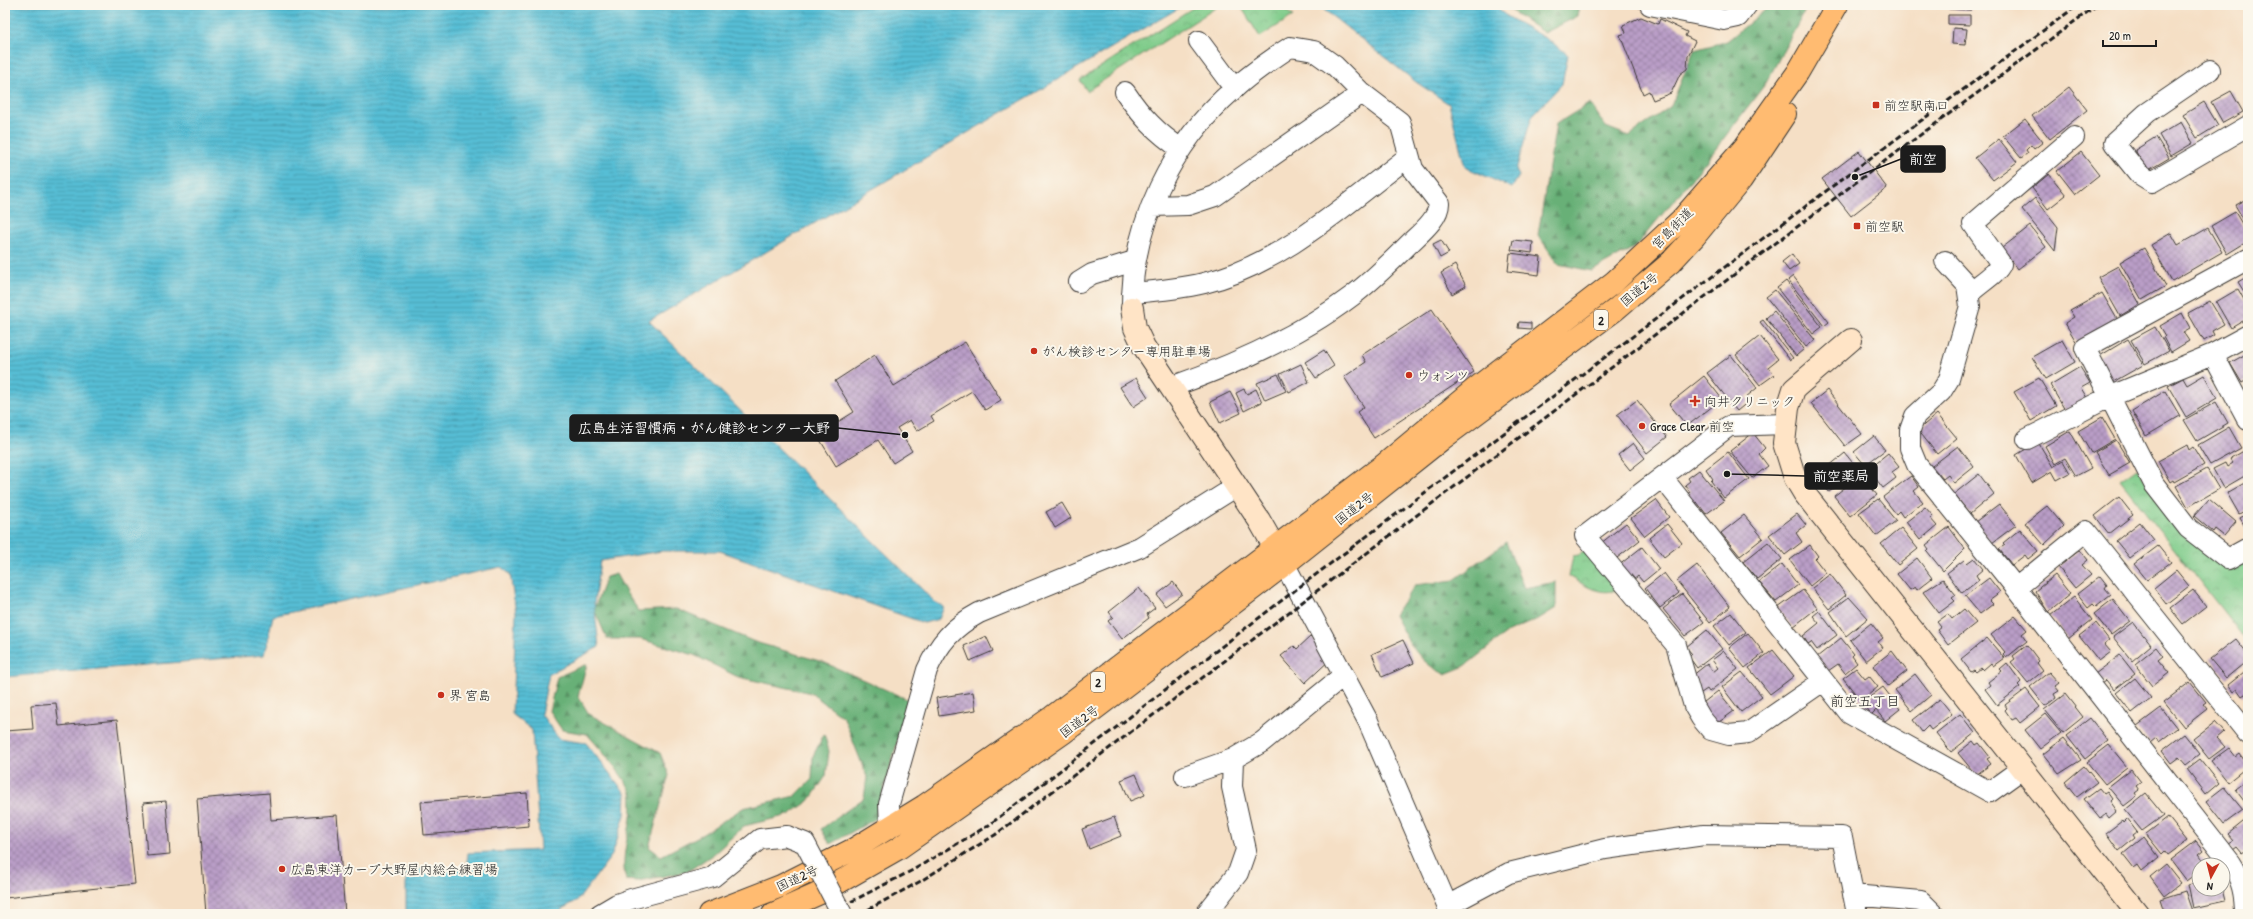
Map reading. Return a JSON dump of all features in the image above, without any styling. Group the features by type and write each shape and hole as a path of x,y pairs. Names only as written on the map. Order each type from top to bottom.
{"highway":[{"name":"宮島街道","path":"1457,404 1614,282 1682,219 1744,148 1772,111 1798,72 1837,5"},
{"name":"国道2号","path":"709,914 818,868 890,828 1052,717 1280,556 1318,536 1448,434 1615,310 1670,262 1719,209 1776,130 1794,97 1837,5"},
{"name":"国道2号","path":"773,914 860,872 936,823 1063,733 1280,556 1457,404"}],"street":[{"path":"1650,5 1724,20 1738,17 1747,5"},
{"path":"1199,41 1234,88"},
{"path":"1171,387 1215,372 1257,353 1291,334 1352,296 1392,261 1421,232 1439,210 1439,202 1413,169 1408,157 1407,141 1400,122 1362,93 1335,66 1314,51 1290,47 1234,88 1206,116 1180,149 1152,206 1134,261 1132,300 1139,338 1280,556 1368,721 1449,910 1509,873 1605,849 1704,835 1842,837 1855,904 1921,901 1934,914"},
{"path":"2210,70 2147,114 2114,143 2139,174 2152,182 2248,126"},
{"path":"1125,92 1140,115 1158,134 1180,149"},
{"path":"1152,206 1188,205 1215,196 1362,93"},
{"path":"1969,294 1978,284 1999,269 2001,264 1973,224 2074,137"},
{"path":"1132,300 1169,290 1206,283 1241,271 1274,255 1305,235 1408,157"},
{"path":"2248,259 2085,348 2154,484 2188,528 2228,558 2248,548"},
{"path":"1079,282 1092,274 1134,261"},
{"path":"1945,261 1967,285 1970,306 1949,379 1941,392 1915,416 1910,430 1910,448 1917,465 2016,588 2231,863 2242,883 2245,914"},
{"path":"2027,439 2109,397 2213,354 2248,336"},
{"path":"1851,340 1794,389 1785,424 1784,443 1795,478 1804,493 2138,914"},
{"path":"2213,354 2248,420"},
{"path":"1785,424 1729,426 1585,536 1676,645 1694,706 1701,718 1711,730 1730,735 1748,733 1823,681"},
{"path":"1662,477 1850,714 1990,792 2022,769"},
{"path":"890,828 889,804 927,670 935,652 946,636 961,622 979,613 1140,547 1236,486"},
{"path":"2016,588 2086,531 2248,734"},
{"path":"1185,776 1233,760 1262,742 1344,675"},
{"path":"1206,914 1238,873 1246,850 1232,787 1233,760"},
{"path":"600,914 617,904 631,899 713,878 760,839 787,836 805,844 842,914"}],"green space":[{"path":"1197,5 1220,5 1087,91 1080,80"},
{"path":"1240,5 1279,5 1293,16 1260,37"},
{"path":"1497,5 1578,5 1578,16 1544,33 1509,9"},
{"path":"1766,5 1808,5 1766,83 1705,163 1635,247 1592,271 1558,264 1538,235 1556,124 1590,103 1606,127 1629,136 1671,106 1694,50 1727,41 1764,11"},
{"path":"2137,468 2182,532 2248,556 2248,643 2120,480"},
{"path":"1506,542 1524,588 1556,582 1556,608 1540,618 1508,632 1465,666 1445,674 1427,664 1420,657 1394,615 1415,585 1454,580"},
{"path":"1585,551 1617,590 1604,592 1598,591 1569,576 1573,556 1579,555"},
{"path":"616,574 627,594 639,611 676,609 755,642 823,662 909,700 882,796 879,817 830,844 821,829 864,798 867,777 844,718 811,693 738,677 694,655 640,639 607,639 594,609 606,577"},
{"path":"587,664 578,696 589,714 660,753 669,775 649,847 661,856 703,834 743,808 795,796 812,779 813,756 824,734 829,751 826,776 809,801 789,815 744,826 715,853 687,872 637,881 626,880 624,858 632,804 629,788 612,764 587,734 562,730 549,711 557,677"}],"water":[{"path":"5,5 1184,5 649,321 935,602 944,607 939,619 924,623 720,551 662,551 600,561 594,603 599,647 549,674 541,714 559,739 586,743 626,794 625,815 612,855 578,900 562,909 560,914 406,914 406,869 466,869 468,853 540,850 532,730 512,714 516,613 510,574 501,567 273,616 264,655 5,677"},
{"path":"1318,5 1493,5 1505,15 1553,43 1568,55 1562,84 1532,116 1516,170 1519,176 1512,188 1465,167 1449,104 1416,82"}],"building":[{"path":"1949,5 1971,5 1971,10 1949,9"},
{"path":"1948,15 1970,15 1970,25 1948,24"},
{"path":"1641,17 1658,24 1660,19 1687,32 1685,36 1695,41 1688,56 1687,69 1680,74 1671,93 1653,100 1649,91 1643,94 1620,35 1626,33 1623,25"},
{"path":"1953,28 1967,29 1965,45 1952,44"},
{"path":"2069,87 2087,110 2050,139 2032,116"},
{"path":"2231,91 2243,112 2223,123 2211,102"},
{"path":"2204,102 2218,125 2197,138 2183,115"},
{"path":"2025,119 2043,142 2034,149 2031,145 2026,150 2028,153 2021,158 2003,136"},
{"path":"2181,122 2193,143 2171,156 2159,135"},
{"path":"2156,137 2169,158 2147,171 2135,150"},
{"path":"1999,139 2017,162 1993,180 1975,158"},
{"path":"1859,151 1887,188 1851,216 1822,179"},
{"path":"2081,152 2099,175 2075,194 2057,171"},
{"path":"2049,174 2066,195 2048,209 2032,188"},
{"path":"2035,198 2058,227 2055,251 2022,209"},
{"path":"2248,198 2248,227 2235,205"},
{"path":"2235,212 2248,234 2248,241 2227,254 2211,226"},
{"path":"2030,226 2046,247 2018,269 2002,248"},
{"path":"2208,228 2222,252 2172,281 2151,245 2171,233 2178,245"},
{"path":"1441,240 1449,253 1440,258 1433,244"},
{"path":"1513,240 1533,242 1532,253 1511,250"},
{"path":"2144,248 2166,286 2142,300 2120,262"},
{"path":"1510,253 1541,257 1539,275 1508,271"},
{"path":"1792,254 1799,264 1789,271 1782,262"},
{"path":"1455,265 1466,286 1452,294 1441,273"},
{"path":"2118,266 2140,304 2120,316 2098,277"},
{"path":"1793,276 1829,322 1824,326 1788,280"},
{"path":"2248,276 2248,298 2238,282"},
{"path":"1786,281 1822,327 1813,334 1777,288"},
{"path":"2238,289 2248,307 2248,318 2231,328 2216,302"},
{"path":"1775,290 1815,340 1806,347 1766,297"},
{"path":"2102,293 2117,319 2077,343 2065,323 2074,317 2070,311"},
{"path":"2210,301 2224,324 2212,331 2214,335 2204,341 2188,313"},
{"name":"ウォンツ","path":"1432,309 1474,372 1374,438 1357,412 1364,407 1344,377 1366,362 1362,355"},
{"path":"1774,311 1804,349 1796,356 1766,318"},
{"path":"2182,313 2190,328 2183,332 2189,341 2171,352 2163,337 2166,336 2160,326"},
{"path":"1763,320 1793,358 1790,360 1760,322"},
{"path":"1519,322 1531,323 1531,329 1518,328"},
{"path":"2155,327 2169,351 2145,364 2131,340"},
{"path":"1760,336 1778,359 1768,367 1774,375 1760,385 1736,355"},
{"path":"2128,339 2143,365 2113,382 2098,357"},
{"path":"2062,340 2075,362 2046,379 2032,357"},
{"path":"965,342 1001,400 985,410 972,391 931,416 934,421 917,431 910,420 897,428 912,451 893,463 878,440 836,466 817,435 854,412 835,381 875,355 894,386"},
{"path":"1324,350 1334,366 1316,378 1305,362"},
{"path":"2246,354 2248,358 2248,382 2247,380 2242,383 2230,363"},
{"path":"1731,355 1757,388 1746,397 1749,401 1737,411 1707,373"},
{"path":"1301,364 1309,382 1289,392 1280,374"},
{"path":"2080,367 2090,383 2081,388 2087,398 2065,410 2050,385"},
{"path":"1278,374 1286,391 1265,400 1257,383"},
{"path":"2204,375 2217,398 2186,417 2168,386 2183,378 2187,385"},
{"name":"向井クリニック","path":"1704,376 1722,399 1687,426 1669,404"},
{"path":"1136,378 1148,397 1133,407 1120,387"},
{"path":"2039,378 2056,406 2031,421 2014,392"},
{"path":"1244,389 1247,394 1256,389 1262,402 1244,411 1236,393"},
{"path":"1827,390 1862,434 1845,446 1811,403"},
{"path":"2165,391 2180,416 2146,436 2132,411"},
{"path":"1230,392 1241,413 1220,423 1210,402"},
{"name":"Grace Clear 前空","path":"1637,400 1667,437 1647,453 1617,415"},
{"path":"2216,402 2228,423 2197,441 2184,420"},
{"path":"1937,414 1957,438 1937,454 1918,430"},
{"path":"2102,417 2115,439 2091,453 2078,431"},
{"path":"2229,427 2241,448 2210,465 2198,445"},
{"path":"2070,431 2091,468 2076,476 2065,458 2055,464 2045,446"},
{"path":"1753,433 1765,448 1759,454 1768,466 1752,478 1730,451"},
{"path":"1874,436 1885,450 1865,465 1854,452"},
{"path":"2116,440 2130,463 2109,475 2095,452"},
{"path":"2038,442 2053,467 2063,461 2070,473 2057,480 2052,471 2032,483 2016,455"},
{"path":"1633,443 1645,458 1630,470 1618,455"},
{"path":"2187,445 2189,450 2193,447 2204,465 2174,482 2173,480 2170,482 2158,461"},
{"path":"1958,446 1974,467 1954,483 1948,475 1943,479 1932,466"},
{"path":"2247,449 2248,474 2224,488 2213,469 2225,463 2227,467 2233,463 2230,459"},
{"path":"1728,452 1749,479 1724,498 1711,481 1713,479 1706,469"},
{"path":"1845,453 1856,467 1850,472 1851,475 1829,492 1817,476"},
{"path":"1888,453 1899,467 1892,472 1896,478 1883,488 1868,469"},
{"path":"2207,469 2219,489 2188,507 2176,486"},
{"path":"1699,470 1724,501 1706,514 1697,502 1694,504 1687,494 1690,492 1685,485 1690,481 1688,478"},
{"path":"1979,474 1994,494 1970,514 1954,494"},
{"path":"1861,475 1877,495 1850,516 1834,496"},
{"path":"1911,476 1919,487 1914,491 1923,502 1903,517 1899,511 1896,514 1883,497"},
{"path":"2248,481 2248,509 2239,514 2227,493"},
{"path":"2119,497 2133,515 2109,534 2095,516"},
{"path":"1878,499 1896,521 1876,536 1859,513"},
{"path":"2209,499 2236,522 2224,536 2215,529 2213,532 2194,516"},
{"path":"1656,500 1669,517 1645,536 1631,518"},
{"path":"1062,503 1071,518 1055,528 1046,512"},
{"path":"1999,504 2016,525 1992,543 1975,522"},
{"path":"2047,506 2064,526 2044,545 2025,523"},
{"path":"1925,507 1933,516 1930,518 1937,526 1920,540 1906,522"},
{"path":"2248,513 2248,532 2240,518"},
{"path":"1797,514 1806,525 1796,533 1802,542 1785,555 1769,535"},
{"path":"1744,515 1763,538 1740,556 1721,533"},
{"path":"2140,522 2154,540 2130,558 2116,541"},
{"path":"1626,523 1640,540 1617,558 1612,553 1609,555 1600,544"},
{"path":"1667,524 1682,543 1664,557 1649,538"},
{"path":"1949,527 1965,549 1943,571 1927,551 1929,549 1926,545"},
{"path":"1901,528 1918,549 1898,565 1881,544"},
{"path":"2020,529 2038,551 2028,559 2025,555 2012,565 1999,549 2005,545 2003,543"},
{"path":"1768,542 1782,559 1757,579 1743,562"},
{"path":"1810,545 1818,556 1815,559 1826,573 1810,586 1790,560"},
{"path":"2158,546 2171,562 2147,580 2134,564"},
{"path":"1642,547 1659,569 1643,582 1638,576 1631,582 1618,566"},
{"path":"2080,550 2088,560 2082,565 2091,575 2075,588 2058,567"},
{"path":"1917,558 1932,578 1917,590 1915,587 1910,590 1897,574"},
{"path":"1974,558 1983,569 1976,575 1979,580 1962,593 1947,573 1964,560 1967,563"},
{"path":"1782,564 1798,585 1776,602 1759,582"},
{"path":"1697,565 1730,607 1710,623 1677,581"},
{"path":"2176,570 2189,586 2166,604 2154,588"},
{"path":"1664,573 1679,593 1660,608 1645,588"},
{"path":"1830,574 1846,595 1829,609 1812,588"},
{"path":"2055,575 2070,594 2048,612 2035,591"},
{"path":"2100,576 2107,585 2105,588 2111,595 2096,607 2093,604 2088,608 2077,594"},
{"path":"1989,578 2000,592 1989,600 1993,604 1980,614 1965,596"},
{"path":"1943,579 1956,595 1952,598 1955,601 1939,613 1923,592"},
{"path":"1173,582 1182,594 1165,606 1157,595"},
{"path":"1139,588 1155,608 1147,614 1149,618 1122,639 1108,621 1113,617 1109,612"},
{"path":"1803,590 1817,608 1793,627 1778,608"},
{"path":"2193,590 2206,606 2183,624 2170,608"},
{"path":"1682,594 1704,622 1685,636 1663,609"},
{"path":"1849,597 1868,618 1846,636 1830,612"},
{"path":"2074,597 2092,620 2068,639 2050,616"},
{"path":"2113,599 2130,621 2111,635 2094,614"},
{"path":"1964,609 1976,623 1948,645 1937,630 1941,627 1937,622 1948,614 1952,619"},
{"path":"1819,611 1837,635 1817,650 1811,642 1808,644 1803,636 1819,623 1813,616"},
{"path":"1731,613 1746,632 1729,645 1714,626"},
{"path":"2015,616 2027,630 2022,634 2027,641 2006,658 2003,654 2005,652 1991,635"},
{"path":"2133,622 2151,645 2132,661 2113,637"},
{"path":"1871,623 1883,638 1878,642 1882,648 1866,661 1850,640"},
{"path":"2096,623 2109,640 2104,644 2111,652 2099,661 2079,636"},
{"path":"1707,630 1722,649 1697,668 1689,657 1692,654 1686,647"},
{"path":"1748,633 1764,653 1745,668 1729,648"},
{"path":"986,636 993,651 970,661 964,646"},
{"path":"1311,636 1332,658 1305,683 1281,656 1294,646 1297,649"},
{"path":"1841,638 1854,654 1852,656 1857,663 1845,673 1838,664 1828,671 1817,657"},
{"path":"1987,638 2004,658 1993,666 1991,663 1983,670 1981,668 1976,672 1974,670 1971,672 1961,659"},
{"path":"2236,639 2248,654 2248,660 2226,678 2210,659"},
{"path":"1403,640 1414,663 1382,677 1372,654"},
{"path":"2027,645 2039,661 2037,663 2043,671 2028,683 2011,662 2015,659 2013,656"},
{"path":"2156,647 2163,656 2158,660 2169,673 2152,686 2135,664"},
{"path":"1773,650 1794,676 1770,694 1749,668"},
{"path":"1724,651 1738,669 1709,692 1707,689 1701,693 1695,686 1698,683 1692,676 1707,664 1713,672 1718,668 1712,660"},
{"path":"1892,651 1907,671 1888,686 1873,666"},
{"path":"2120,655 2135,674 2114,690 2106,680 2102,683 2095,674"},
{"path":"2007,663 2021,682 2018,685 2020,687 1997,705 1985,689 1990,685 1988,682 2002,671 2000,669"},
{"path":"1856,668 1865,679 1869,676 1878,687 1861,701 1843,678"},
{"path":"2248,669 2248,692 2242,696 2237,689 2233,692 2228,685"},
{"path":"1742,672 1762,696 1741,712 1722,687"},
{"path":"2049,672 2059,683 2055,686 2059,691 2054,694 2056,698 2045,706 2030,687"},
{"path":"1915,674 1931,695 1912,711 1895,690"},
{"path":"2135,678 2151,698 2132,713 2116,693"},
{"path":"2190,682 2206,702 2203,704 2207,709 2184,727 2164,702"},
{"path":"1883,687 1900,709 1885,721 1876,710 1871,715 1862,703"},
{"path":"2026,689 2040,707 2020,723 2016,718 2012,720 2005,710 2007,708 2005,705"},
{"path":"1718,691 1734,711 1715,725 1699,706"},
{"path":"973,692 976,710 939,716 936,698"},
{"path":"2065,694 2083,717 2063,733 2044,710"},
{"path":"1940,699 1952,714 1931,730 1928,726 1922,732 1913,720"},
{"path":"56,703 59,726 117,720 135,884 5,898 5,731 33,729 31,705"},
{"path":"2161,708 2177,728 2159,742 2156,738 2150,743 2137,726"},
{"path":"1960,714 1975,733 1951,752 1936,733"},
{"path":"2045,714 2061,733 2040,749 2025,730"},
{"path":"2090,718 2108,741 2085,759 2067,736"},
{"path":"2215,722 2224,732 2217,738 2225,747 2209,759 2193,739"},
{"path":"2184,734 2200,754 2186,765 2179,757 2171,763 2162,751"},
{"path":"2064,738 2081,760 2059,774 2043,754"},
{"path":"1973,741 1976,745 1979,743 1990,757 1987,759 1991,764 1976,775 1958,753"},
{"path":"2109,745 2127,767 2105,784 2087,762"},
{"path":"2229,748 2236,757 2240,754 2248,766 2228,782 2211,761"},
{"path":"2200,759 2219,783 2206,794 2187,769"},
{"path":"2084,766 2097,782 2077,797 2065,782"},
{"path":"2131,769 2141,782 2136,786 2139,790 2135,793 2137,796 2124,806 2108,787"},
{"path":"1136,774 1145,795 1130,801 1121,780"},
{"path":"2248,779 2248,804 2247,805 2235,789"},
{"path":"2224,787 2243,810 2224,824 2206,801"},
{"path":"2099,788 2104,794 2107,792 2112,799 2110,801 2117,811 2109,818 2106,814 2100,819 2084,799"},
{"name":"広島東洋カープ大野屋内総合練習場","path":"269,793 271,820 337,815 345,914 206,914 197,799"},
{"path":"527,793 529,826 424,835 421,802"},
{"path":"2146,793 2164,815 2142,831 2125,810"},
{"path":"166,801 170,854 147,856 143,803"},
{"path":"1114,817 1121,836 1089,849 1082,829"},
{"path":"2168,817 2187,841 2168,855 2165,851 2162,854 2146,834"},
{"path":"2248,818 2248,849 2242,853 2237,847 2233,850 2228,843 2233,840 2228,834"},
{"path":"2127,819 2137,832 2133,835 2135,838 2119,851 2106,833"},
{"path":"2144,837 2159,857 2142,871 2138,865 2134,868 2123,854"},
{"path":"2196,841 2203,850 2198,854 2200,857 2191,857 2191,878 2187,881 2171,860"},
{"path":"2166,864 2181,883 2164,896 2150,877"},
{"path":"2191,884 2191,897 2224,897 2225,901 2193,908 2188,885"},
{"path":"2185,891 2193,914 2165,914 2160,899"},
{"path":"2199,911 2226,913 2226,914 2199,914"}],"railway":[{"path":"827,914 913,870 989,825 1298,588 1846,176 2078,5"},
{"path":"860,914 919,882 995,835 1851,186 2097,5"}],"place":[{"name":"前空駅南口","path":"1876,105"},
{"name":"前空","path":"1855,177"},
{"name":"前空駅","path":"1857,226"},
{"name":"がん検診センター専用駐車場","path":"1034,351"},
{"name":"ウォンツ","path":"1409,375"},
{"name":"向井クリニック","path":"1695,401"},
{"name":"Grace Clear 前空","path":"1642,426"},
{"name":"広島生活習慣病・がん健診センター大野","path":"905,435"},
{"name":"前空薬局","path":"1727,474"},
{"name":"界 宮島","path":"441,695"},
{"name":"広島東洋カープ大野屋内総合練習場","path":"282,869"}],"district":[{"name":"前空五丁目","path":"1865,700"}]}
